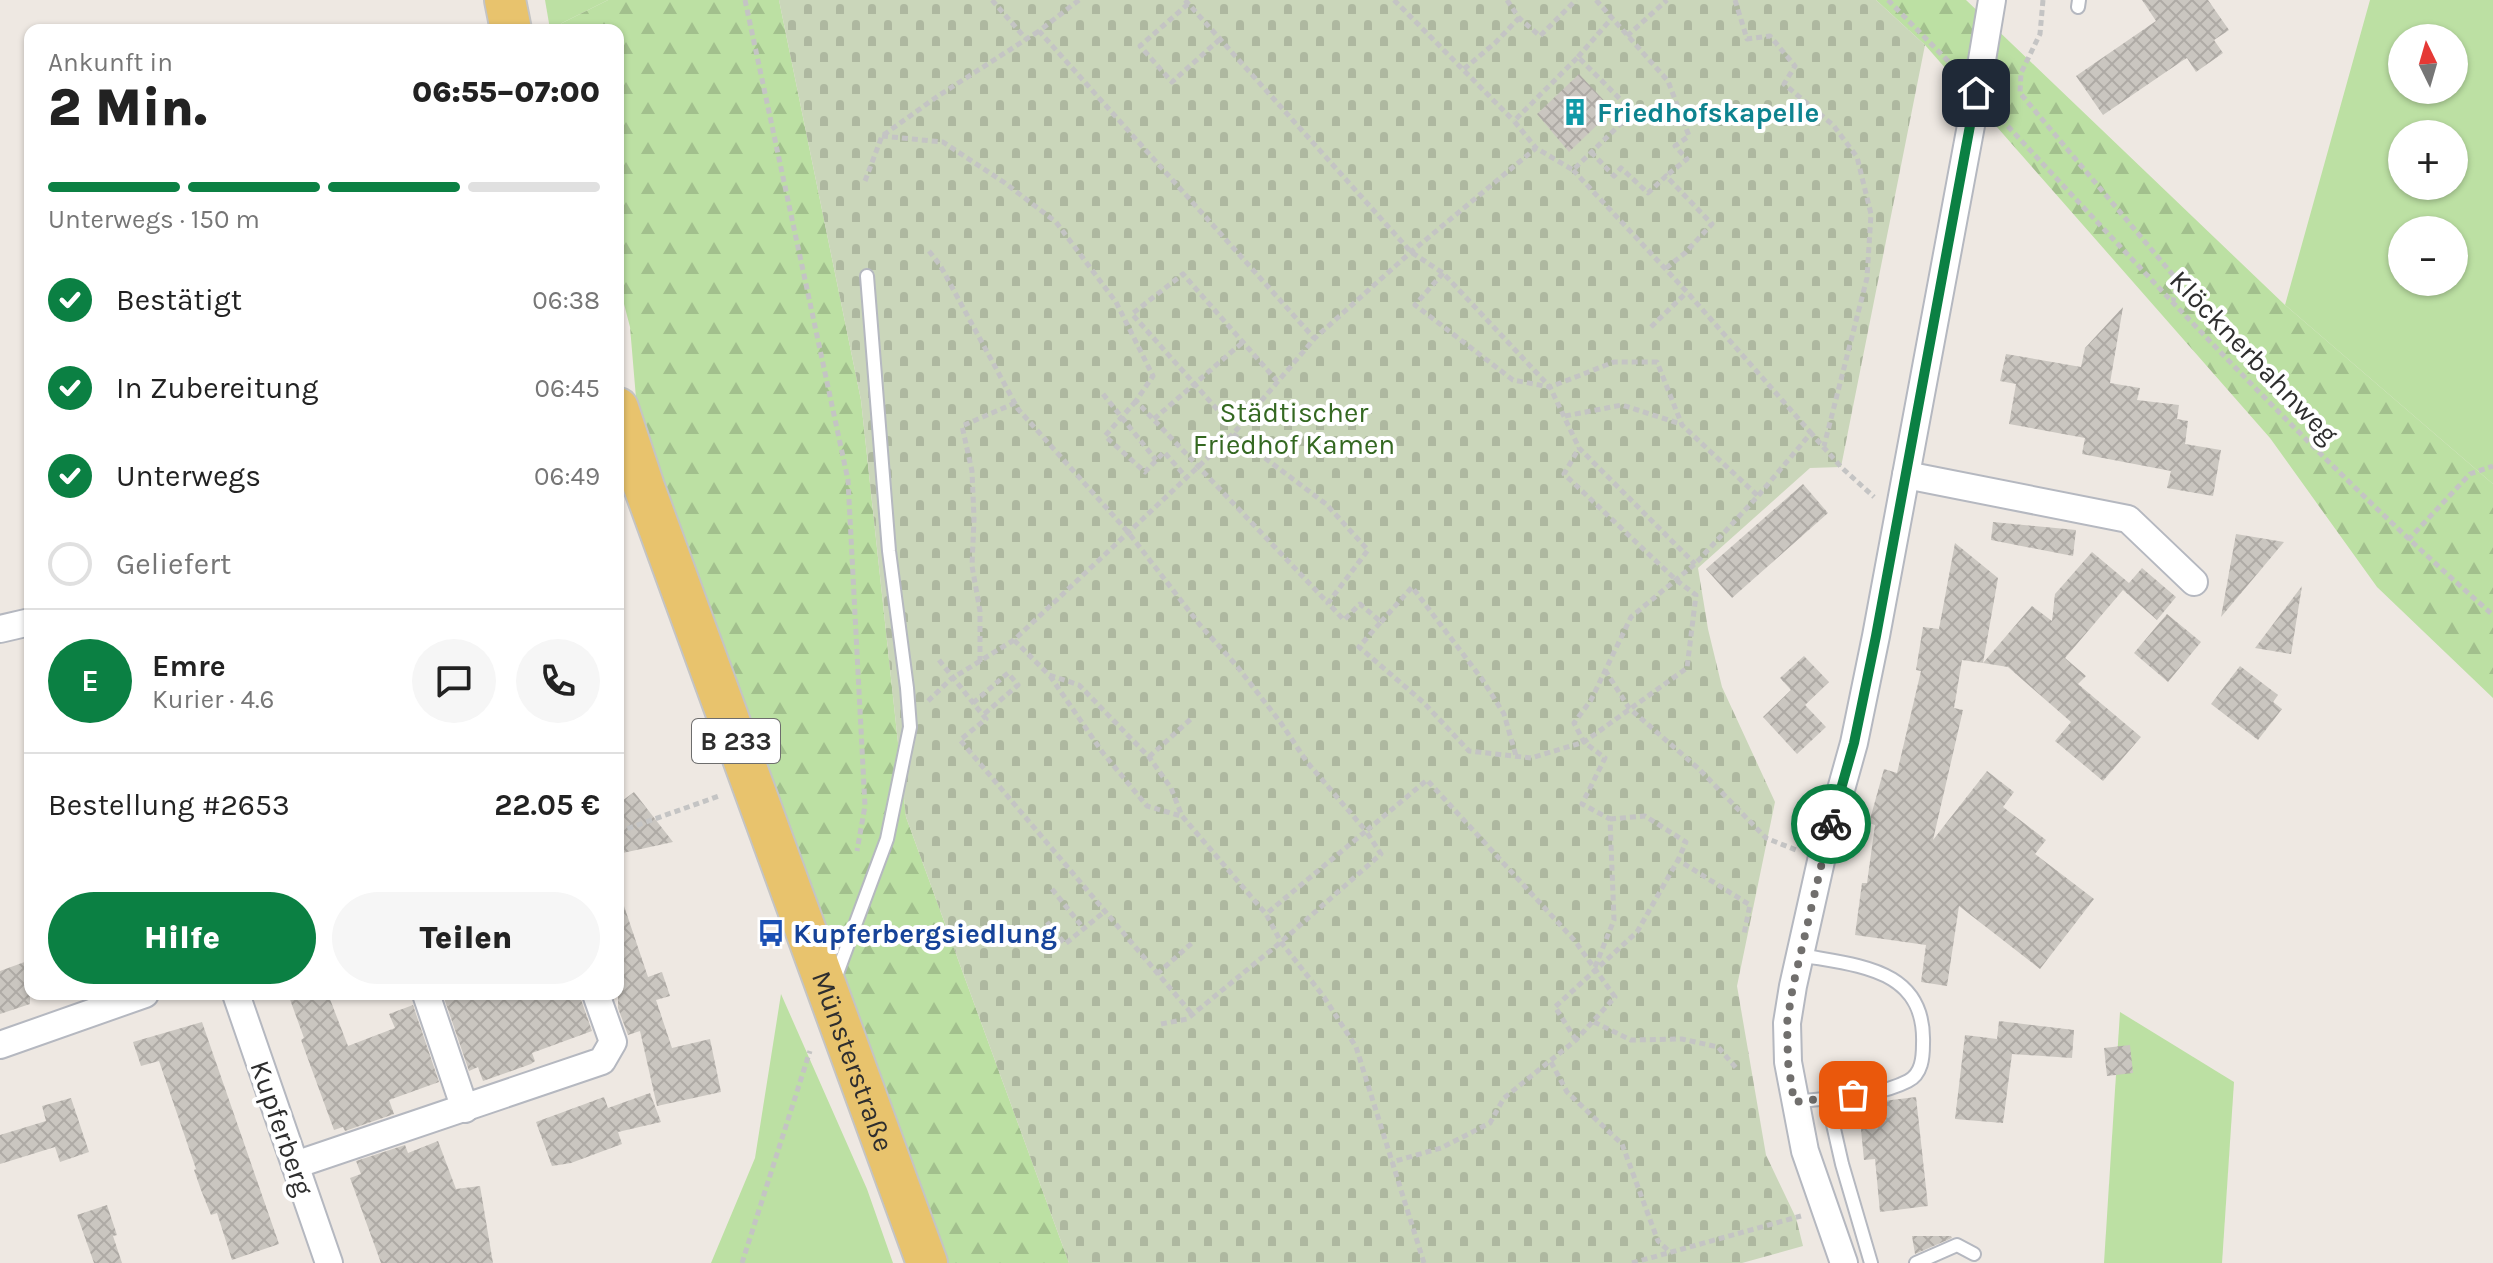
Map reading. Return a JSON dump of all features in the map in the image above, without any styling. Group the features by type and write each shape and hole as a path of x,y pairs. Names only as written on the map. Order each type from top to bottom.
{"main road":[{"path":"505,0 510,24"},
{"name":"Münsterstraße","path":"624,446 631,490 830,994 927,1263"}],"street":[{"path":"1844,1263 1805,1151 1788,1062 1787,1023 1821,861 1854,743 1992,0"},
{"path":"1906,475 2128,519 2194,582"},
{"path":"0,629 24,623"},
{"path":"0,1045 128,1000"},
{"name":"Kupferberg","path":"238,1000 329,1263"},
{"path":"428,1000 465,1109"},
{"path":"295,1165 602,1061 613,1042 598,1000"}],"lane":[{"path":"830,994 887,839 910,727 889,551 867,276"},
{"path":"1794,1102 1878,1091 1909,1081 1918,1074 1924,1029 1920,1010 1899,981 1860,967 1800,955"},
{"path":"1827,1098 1842,1164 1871,1263"},
{"path":"1916,1263 1957,1245 1974,1254"}],"path":[{"path":"745,0 848,480 865,806 856,853"},
{"path":"992,0 1026,39"},
{"path":"865,181 882,136 1039,31 1079,0"},
{"path":"1394,0 1514,121 1536,148 1573,170 1687,292 1841,467 1898,517"},
{"path":"1507,0 1519,18 1540,36 1576,0"},
{"path":"1591,152 1614,176 1621,168 1648,193 1687,159 1675,146 1689,136 1668,81 1596,0"},
{"path":"1627,36 1667,0"},
{"path":"1735,0 1747,39 1770,36 1795,66 1784,84 1833,125 1857,157 1871,214 1867,278 1823,447"},
{"path":"1888,0 1954,67"},
{"path":"2043,0 2040,34 2021,73 2020,93 2178,281 2172,302"},
{"path":"1219,40 1172,82 1140,46 1187,2 1411,252 1443,273 1550,387 1579,448 1695,564"},
{"path":"1464,69 1519,18"},
{"path":"1514,121 1611,19"},
{"path":"1039,31 1315,338"},
{"path":"1573,170 1633,112 1578,57"},
{"name":"Klöcknerbahnweg","path":"1998,116 2311,445 2408,540 2493,615"},
{"path":"882,136 943,142 1056,222 1116,302 1153,376 1105,436 1145,472 1164,452 1187,478"},
{"path":"910,727 926,702 953,678 1014,640 1233,434 1315,338 1411,252 1536,148"},
{"path":"1665,269 1712,224 1666,176"},
{"path":"929,251 940,265 1015,403 1128,532 1200,625 1236,665 1307,762 1366,831 1381,854 1281,942 1192,1014 1175,1023 1161,1024"},
{"path":"1443,273 1415,305 1513,380 1550,387 1614,362 1657,362 1682,425"},
{"path":"1224,417 1132,314 1183,274 1277,381"},
{"path":"1651,327 1687,292"},
{"path":"1154,419 1243,342"},
{"path":"1103,394 1156,460"},
{"path":"1136,401 1344,620 1360,604 1381,622"},
{"path":"980,663 980,611 972,566 972,471 962,426 1015,403"},
{"path":"1565,416 1622,405 1682,425 1758,496"},
{"path":"1576,1040 1555,1007 1594,968 1637,932 1686,842 1645,816 1610,819 1582,804 1605,758 1584,742 1574,723 1591,700 1631,617 1695,564 1811,433"},
{"path":"1233,434 1326,504 1368,550 1328,603"},
{"path":"1516,757 1504,714 1482,679 1412,587 1359,647 1423,702 1469,751 1516,757 1531,758 1584,742 1687,668 1696,595 1676,580 1564,474 1579,448"},
{"path":"2408,540 2470,474 2493,466"},
{"path":"1014,640 1049,675 1103,753 1147,806 1182,816"},
{"path":"939,660 986,719 960,740 1192,1014"},
{"path":"1605,670 1629,708 1699,769 1766,838 1821,861"},
{"path":"973,703 1008,673 1018,685 983,715"},
{"path":"1049,675 1079,685 1149,757 1171,788 1182,816 1266,914 1281,942 1324,997 1356,1047 1424,1263"},
{"path":"1149,757 1193,717"},
{"path":"1266,914 1427,780 1575,941 1615,997 1576,1040 1504,1098 1490,1123 1441,1148 1392,1162"},
{"path":"624,830 697,803"},
{"path":"1594,968 1614,920 1610,819"},
{"path":"1678,860 1750,905 1744,934"},
{"path":"1052,889 1084,929"},
{"path":"1047,922 1065,944 1104,912"},
{"path":"1157,974 1192,943"},
{"path":"742,1263 830,994"},
{"path":"1594,1022 1631,1040 1682,1039 1718,1047 1738,1070"},
{"path":"1551,1062 1567,1092 1622,1144 1658,1241 1671,1253"},
{"path":"1632,1263 1823,1209"}],"green space":[{"path":"545,0 608,0 560,24 549,24"},
{"path":"608,0 779,0 861,400 906,817 1069,1263 941,1263 642,469 630,327 624,304 624,24 560,24"},
{"name":"Städtischer Friedhof Kamen","path":"779,0 1876,0 1925,45 1841,467 1810,468 1698,568 1722,687 1775,802 1737,986 1766,1155 1796,1218 1803,1246 1742,1263 1069,1263 906,817 861,400"},
{"path":"1876,0 1966,0 2285,305 2493,484 2493,698 2377,587 2270,438 1925,45"},
{"path":"2370,0 2493,0 2493,484 2285,305"},
{"path":"781,994 867,1189 893,1263 711,1263 755,1158"},
{"path":"2120,1012 2234,1082 2222,1263 2104,1263"}],"building":[{"path":"2142,0 2208,0 2229,30 2214,40 2223,53 2196,72 2187,58 2103,115 2076,76 2156,21"},
{"name":"Friedhofskapelle","path":"1579,74 1613,110 1569,152 1537,114"},
{"path":"2123,307 2110,383 2140,388 2137,400 2179,405 2177,419 2188,421 2185,444 2221,450 2213,496 2167,488 2171,471 2082,454 2085,438 2009,424 2016,384 2000,381 2006,354 2081,367 2085,348"},
{"path":"1803,484 1828,513 1732,598 1706,569"},
{"path":"1993,522 2076,530 2073,556 1991,540"},
{"path":"2236,534 2284,542 2221,617"},
{"path":"1955,543 1998,578 1983,663 1962,660 1954,708 1963,710 1933,840 1987,771 2014,792 2003,807 2046,840 2035,854 2094,899 2040,969 1959,906 1947,986 1921,982 1926,945 1855,935 1862,883 1867,883 1875,825 1869,823 1884,769 1897,773 1921,671 1916,670 1923,627 1939,629"},
{"path":"2092,552 2129,583 2142,568 2176,597 2157,620 2123,590 2065,658 2086,676 2078,684 2141,737 2103,781 2055,741 2071,722 2008,667 1983,663 2032,606 2052,621 2055,594"},
{"path":"2302,586 2291,654 2255,648"},
{"path":"2167,614 2201,642 2168,682 2134,653"},
{"path":"1804,656 1829,682 1805,705 1826,727 1797,754 1763,717 1791,690 1780,678"},
{"path":"2240,666 2278,695 2273,702 2282,709 2258,740 2211,704"},
{"path":"634,792 673,842 624,853 624,800"},
{"path":"624,906 648,977 662,972 670,996 656,1000 672,1048 710,1039 721,1092 657,1106 640,1031 628,1035 618,1000 624,1000"},
{"path":"24,962 24,1000 30,1000 30,1004 0,1014 0,971"},
{"path":"290,1000 330,1000 348,1046 395,1028 389,1014 413,1005 439,1082 389,1100 394,1114 345,1131 343,1127 334,1130 301,1040 304,1038"},
{"path":"445,1000 581,1000 592,1031 532,1053 535,1061 531,1064 483,1081 478,1067 469,1071"},
{"path":"1999,1021 2074,1030 2072,1058 2012,1054 2003,1123 1955,1119 1965,1035 1997,1039"},
{"path":"202,1022 279,1244 232,1260 217,1213 211,1215 201,1190 159,1061 141,1066 133,1042"},
{"path":"2130,1045 2133,1073 2107,1076 2104,1048"},
{"path":"650,1093 661,1122 618,1132 622,1144 571,1163 552,1166 536,1122 604,1097 608,1108"},
{"path":"1916,1097 1928,1206 1880,1212 1875,1159 1864,1160 1860,1119 1869,1118 1867,1103"},
{"path":"71,1098 89,1152 60,1162 55,1147 0,1164 0,1135 46,1121 42,1106"},
{"path":"438,1141 456,1189 480,1186 493,1263 381,1263 350,1178 361,1174 356,1161 405,1145 408,1153"},
{"path":"107,1205 122,1263 94,1263 77,1215"},
{"path":"1912,1236 1951,1236 1952,1238 1915,1254"}],"way so far":[{"path":"1831,824 1793,986 1787,1023 1788,1062 1794,1102 1853,1095"}],"place":[{"name":"Friedhofskapelle","path":"1575,112"},
{"name":"Kupferbergsiedlung","path":"771,933"}],"route":[{"path":"1831,824 1854,743 1876,636 1976,93"}]}
